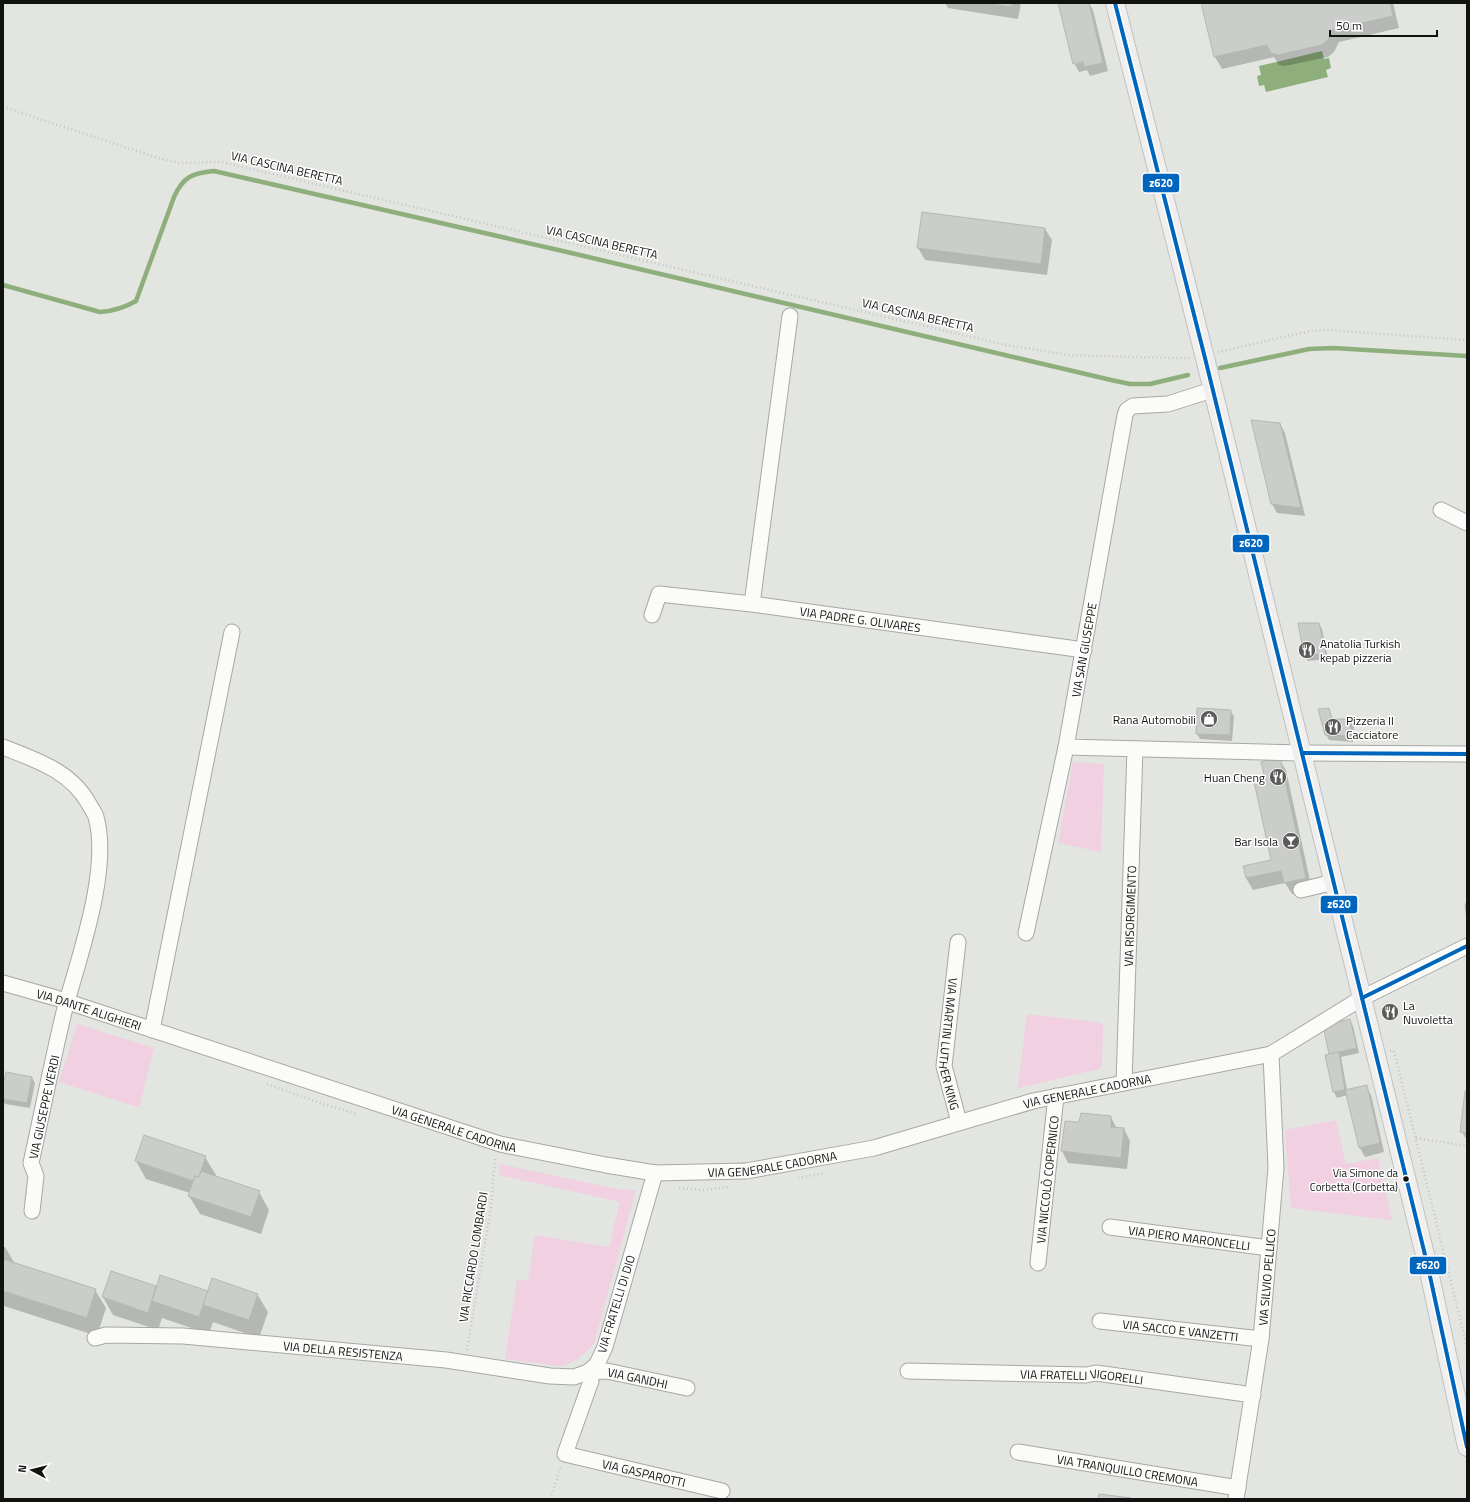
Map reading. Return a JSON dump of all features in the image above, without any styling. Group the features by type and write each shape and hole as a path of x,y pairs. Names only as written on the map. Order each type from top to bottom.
{"main road":[{"path":"1115,3 1205,360 1428,1267 1467,1448"}],"street":[{"path":"752,604 790,316"},
{"name":"VIA SAN GIUSEPPE","path":"1026,933 1066,747 1125,414 1127,410 1133,406 1168,404 1212,390"},
{"path":"1441,510 1467,523"},
{"name":"VIA PADRE G. OLIVARES","path":"652,615 659,594 752,604 1084,650"},
{"path":"152,1030 232,632"},
{"name":"VIA GIUSEPPE VERDI","path":"3,747 47,765 71,781 86,798 96,817 100,842 99,864 92,910 67,1002 31,1163 36,1176 32,1211"},
{"path":"1066,747 1302,753 1467,754"},
{"name":"VIA RISORGIMENTO","path":"1124,1083 1135,749"},
{"path":"1301,890 1334,882"},
{"name":"VIA MARTIN LUTHER KING","path":"958,942 944,1066 959,1122"},
{"name":"VIA GENERALE CADORNA","path":"174,1037 500,1144 606,1165 653,1180 746,1171 874,1148 1033,1101 1271,1054 1362,998 1467,946"},
{"name":"VIA DANTE ALIGHIERI","path":"3,983 174,1037"},
{"name":"VIA SILVIO PELLICO","path":"1237,1494 1261,1339 1276,1168 1271,1054"},
{"name":"VIA NICCOLÒ COPERNICO","path":"1038,1263 1056,1096"},
{"name":"VIA FRATELLI DI DIO","path":"588,1372 597,1364 605,1347 653,1180"},
{"name":"VIA PIERO MARONCELLI","path":"1110,1227 1269,1248"},
{"name":"VIA SACCO E VANZETTI","path":"1100,1321 1261,1339"},
{"name":"VIA DELLA RESISTENZA","path":"96,1338 106,1335 183,1336 446,1360 550,1376 574,1377 588,1372"},
{"name":"VIA GANDHI","path":"588,1372 607,1371 687,1388"},
{"name":"VIA FRATELLI VIGORELLI","path":"908,1371 1086,1375 1096,1373 1253,1395"},
{"path":"565,1454 591,1380 588,1372"},
{"name":"VIA TRANQUILLO CREMONA","path":"1018,1452 1237,1494"},
{"name":"VIA GASPAROTTI","path":"565,1454 722,1491"}],"path":[{"name":"VIA CASCINA BERETTA","path":"3,107 155,157 179,163 221,162 1006,345 1068,355 1205,360"},
{"path":"1205,360 1215,361 1216,352 1310,331 1327,330 1467,340"},
{"path":"1375,1051 1394,1051 1467,1347"},
{"path":"266,1084 360,1115"},
{"path":"1416,1138 1467,1146"},
{"name":"VIA RICCARDO LOMBARDI","path":"465,1363 491,1207 496,1154"},
{"path":"792,1179 828,1172"},
{"path":"653,1180 704,1190 734,1187"},
{"path":"550,1499 565,1454"}],"shaded area":[{"path":"1322,51 1324,59 1329,58 1331,68 1326,70 1328,77 1266,92 1264,85 1259,86 1257,76 1261,75 1259,66"},
{"path":"1073,762 1104,764 1101,852 1058,843"},
{"path":"1027,1014 1103,1024 1102,1065 1099,1069 1018,1088"},
{"path":"77,1024 154,1048 139,1107 59,1082"},
{"path":"1336,1120 1346,1164 1378,1158 1392,1220 1291,1208 1285,1130"},
{"path":"500,1164 617,1189 636,1190 594,1344 579,1358 566,1365 561,1366 505,1359 517,1280 528,1280 535,1235 609,1247 620,1202 499,1175"}],"building":[{"path":"984,3 1012,3 1012,7"},
{"path":"1058,3 1089,3 1103,63 1084,67 1083,61 1073,64"},
{"path":"1201,3 1390,3 1393,16 1332,30 1328,40 1321,45 1278,55 1271,53 1267,45 1214,57"},
{"path":"922,212 1045,228 1041,264 917,248"},
{"path":"1251,420 1280,423 1301,508 1271,504"},
{"path":"1298,623 1319,623 1326,654 1304,655"},
{"path":"1197,708 1231,710 1230,735 1196,734"},
{"path":"1329,708 1332,719 1351,719 1350,736 1325,735 1318,709"},
{"path":"1280,757 1306,878 1284,883 1281,871 1246,878 1243,866 1271,860 1253,777 1264,775 1261,762"},
{"path":"1467,900 1467,919 1465,906"},
{"path":"1350,1019 1357,1048 1329,1054 1323,1026"},
{"path":"1339,1052 1345,1090 1333,1092 1325,1055"},
{"path":"6,1072 32,1077 27,1103 3,1099 3,1085"},
{"path":"1367,1085 1380,1143 1359,1148 1345,1090"},
{"path":"1465,1091 1467,1091 1467,1133 1460,1132"},
{"path":"1081,1113 1111,1116 1111,1127 1124,1128 1121,1158 1061,1151 1065,1121 1079,1122"},
{"path":"144,1135 206,1156 199,1177 195,1176 193,1181 135,1161"},
{"path":"201,1171 260,1191 251,1217 188,1196 195,1176 199,1177"},
{"path":"3,1259 96,1289 87,1318 3,1291"},
{"path":"111,1271 156,1286 148,1313 102,1297"},
{"path":"160,1275 208,1291 199,1317 152,1301"},
{"path":"212,1278 258,1294 249,1320 203,1305"},
{"path":"1099,1494 1131,1498 1098,1499"}],"waterway":[{"path":"3,285 100,312 119,309 136,301 177,190 189,177 200,173 214,171 1130,384 1150,384 1188,375"},
{"path":"1220,368 1309,349 1333,348 1467,356"}],"transit line":[{"name":"z620","path":"1115,3 1205,358 1428,1267 1467,1447"},
{"name":"z620","path":"1302,753 1467,754"},
{"name":"z620","path":"1362,998 1467,946"}],"place":[{"name":"Anatolia Turkish kepab pizzeria","path":"1307,650"},
{"name":"Rana Automobili","path":"1209,719"},
{"name":"Pizzeria Il Cacciatore","path":"1333,727"},
{"name":"Huan Cheng","path":"1278,777"},
{"name":"Bar Isola","path":"1291,841"},
{"name":"La Nuvoletta","path":"1390,1012"},
{"name":"Via Simone da Corbetta (Corbetta)","path":"1406,1179"}]}
